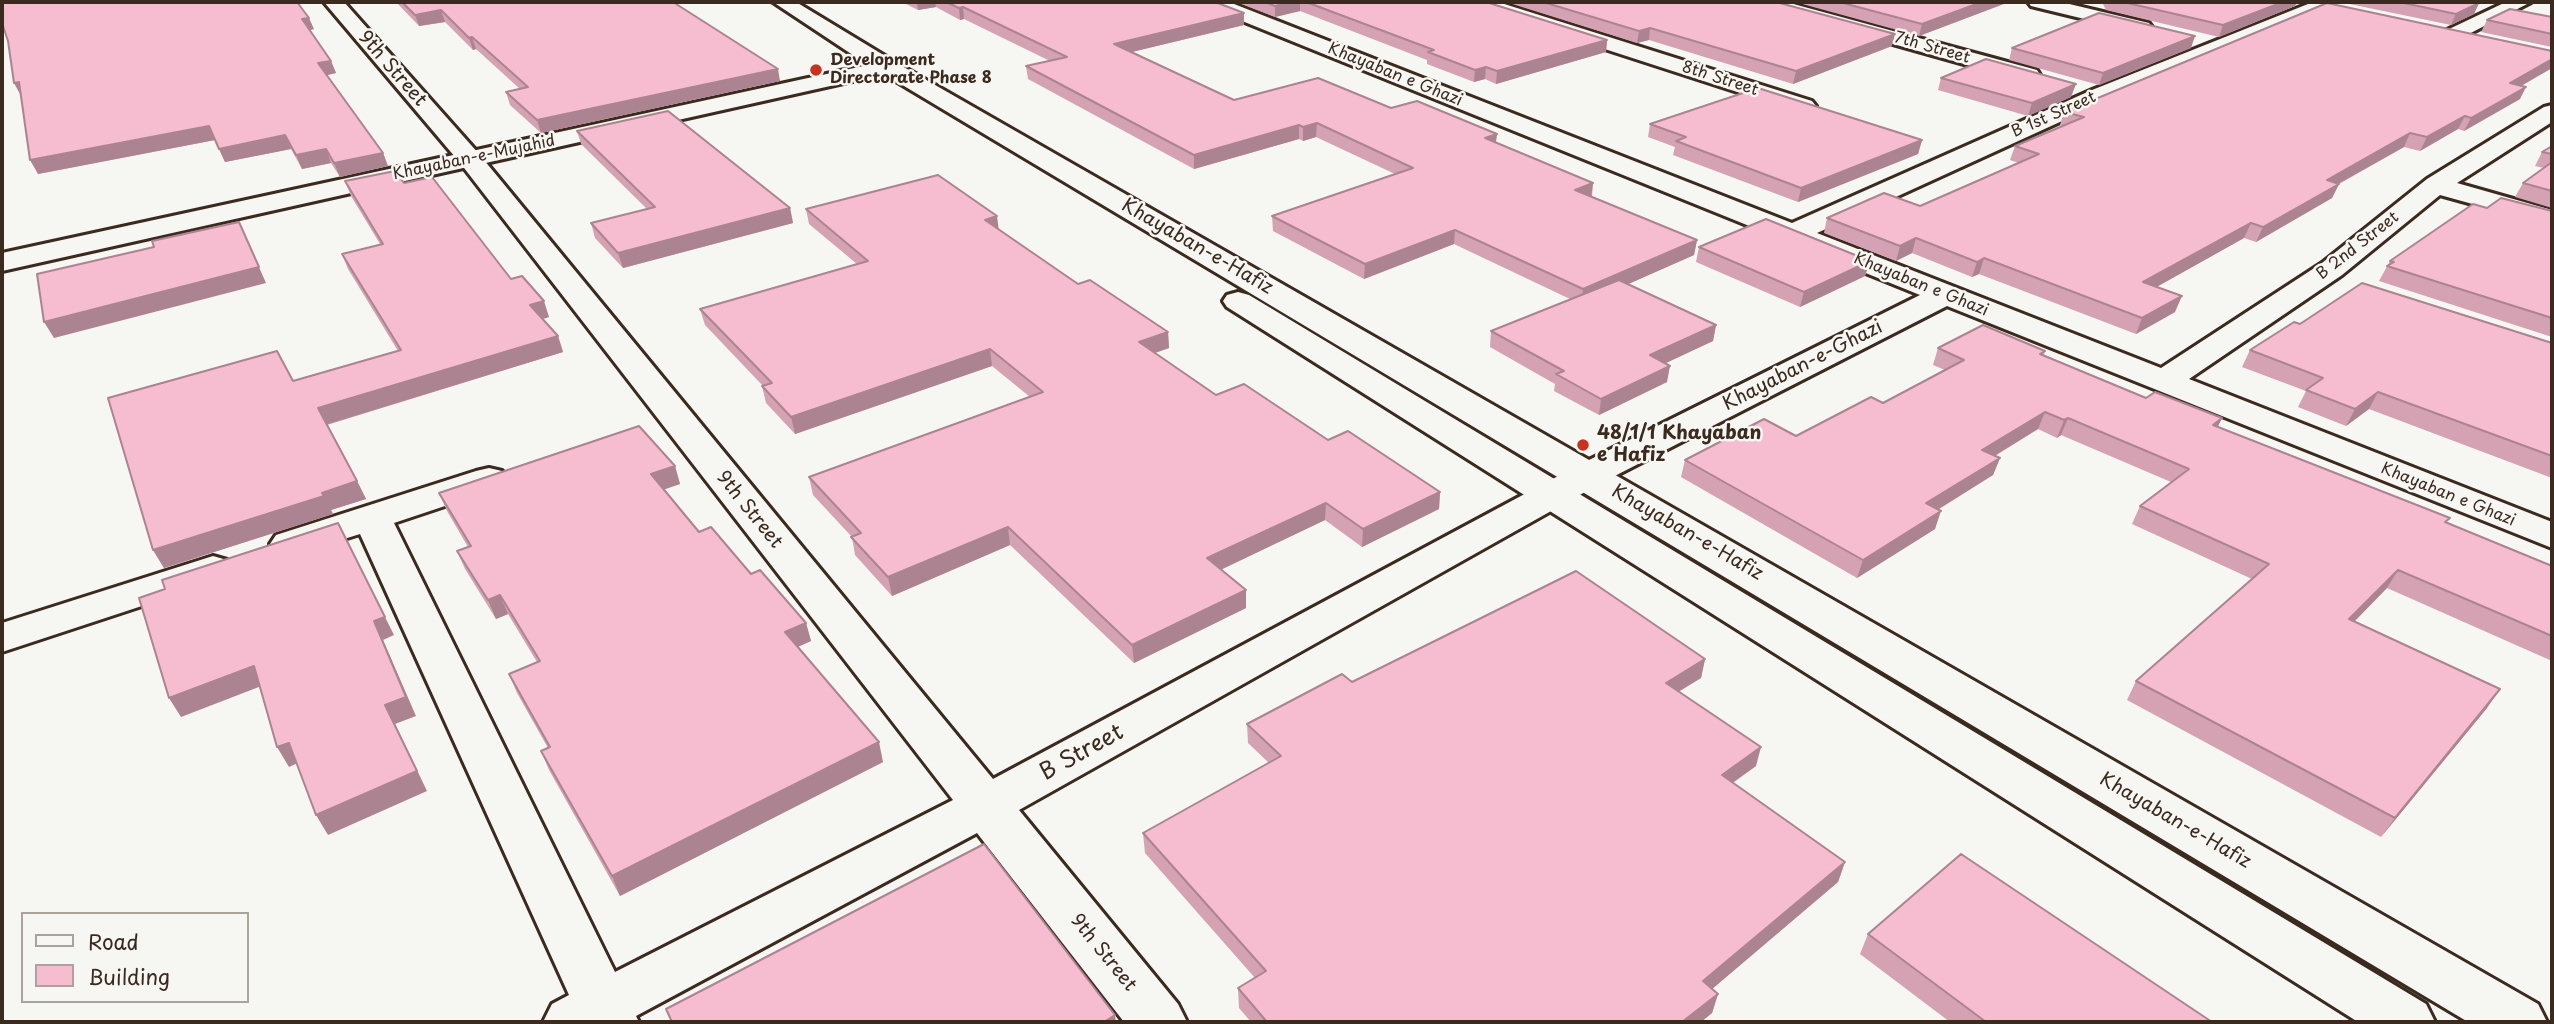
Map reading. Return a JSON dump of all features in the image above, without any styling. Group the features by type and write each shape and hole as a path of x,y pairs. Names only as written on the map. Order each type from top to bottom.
{"street":[{"name":"9th Street","path":"334,2 470,159 1158,1022"},
{"name":"Khayaban e Ghazi","path":"1212,2 2552,537"},
{"name":"8th Street","path":"1479,2 1828,113"},
{"name":"7th Street","path":"1765,2 2046,80"},
{"path":"2038,2 2167,33"},
{"path":"2491,42 2447,33 2521,2"},
{"name":"Khayaban-e-Hafiz","path":"771,3 875,69 1570,485 2518,1022"},
{"name":"B 1st Street","path":"1793,234 2099,95 2319,5"},
{"path":"2193,39 2219,46"},
{"name":"Khayaban-e-Mujahid","path":"2,262 875,69"},
{"path":"2073,88 2099,95"},
{"name":"B 2nd Street","path":"2164,381 2322,275 2436,185 2546,121"},
{"path":"1934,147 1960,156"},
{"path":"2436,185 2552,218"},
{"path":"2322,275 2360,288"},
{"name":"Khayaban-e-Ghazi","path":"1570,485 1944,295"},
{"path":"637,431 676,418"},
{"path":"2,638 517,470"},
{"name":"Khayaban-e-Hafiz","path":"1570,485 2406,1022"},
{"name":"B Street","path":"595,1017 985,807 1570,485"},
{"path":"372,518 595,1017"}],"building":[{"path":"2,2 297,2 309,18 302,19 331,61 318,63 383,153 334,163 326,149 296,155 285,135 219,149 209,126 30,160 19,82 14,83 8,41 2,23"},
{"path":"402,2 673,2 778,69 537,120 506,92 528,87 472,37 469,38 441,10 415,15"},
{"path":"946,2 1215,2 1244,13 1114,44 1234,100 1318,78 1391,108 1417,101 1497,134 1485,138 1593,183 1575,190 1697,240 1583,289 1455,230 1365,264 1272,216 1413,168 1317,123 1303,127 1299,125 1194,155 1026,66 1067,57 963,7"},
{"path":"1265,2 1291,2 1275,6"},
{"path":"1306,2 1486,2 1607,40 1497,71 1486,67 1475,70 1428,52 1434,50"},
{"path":"1543,2 1776,2 1895,34 1796,71 1650,28 1639,31"},
{"path":"1839,2 1982,2 1922,24"},
{"path":"2123,2 2283,2 2223,25"},
{"path":"2399,2 2474,2 2479,3 2456,14"},
{"path":"2327,3 2552,51 2552,59 2510,83 2526,87 2471,118 2465,116 2427,137 2410,133 2327,180 2339,184 2263,227 2251,223 2143,282 2182,296 2142,318 1984,258 1977,262 1916,238 1900,246 1827,218 1884,193 1920,206 2039,154 2015,146 2084,117 2064,112"},
{"path":"2510,9 2552,17 2552,34 2487,20"},
{"path":"2099,13 2195,36 2103,73 2012,48"},
{"path":"1986,59 2076,84 2032,103 1941,78"},
{"path":"1758,88 1922,140 1801,188 1676,141 1686,137 1650,124"},
{"path":"668,111 790,208 618,253 591,223 655,207 577,131"},
{"path":"2552,146 2552,154 2542,152"},
{"path":"2552,162 2552,191 2523,183"},
{"path":"395,171 404,183 432,177 511,279 522,276 544,301 530,305 558,336 318,408 357,481 322,493 324,496 153,550 108,398 277,351 293,381 401,350 342,254 383,244 345,181"},
{"path":"938,175 997,216 985,220 1078,284 1090,280 1168,332 1139,342 1216,395 1244,384 1328,440 1348,431 1440,492 1363,529 1326,503 1207,558 1246,590 1132,645 1008,527 888,577 851,537 861,533 809,477 1043,392 990,349 791,417 762,386 772,383 700,309 868,261 806,209"},
{"path":"2501,198 2552,211 2552,318 2387,266 2394,262 2390,261 2473,204 2487,208"},
{"path":"1766,219 1870,261 1804,292 1699,247"},
{"path":"239,222 259,267 44,322 37,274 154,247 152,241"},
{"path":"1619,280 1716,325 1650,355 1670,366 1601,399 1556,374 1564,371 1491,331"},
{"path":"2362,283 2552,343 2552,456 2378,392 2355,409 2306,390 2323,378 2250,350 2294,322 2300,324"},
{"path":"1983,325 2045,351 2040,354 2146,398 2155,392 2222,418 2213,425 2450,518 2445,522 2552,566 2552,636 2398,570 2349,619 2500,689 2395,818 2136,681 2269,564 2140,506 2189,469 2068,418 2064,420 2045,412 1982,450 2000,458 1926,503 1941,511 1863,560 1685,460 1764,419 1796,436 1871,397 1883,403 1964,360 1938,348"},
{"path":"639,426 675,466 651,474 699,532 711,527 751,574 760,570 806,623 785,632 879,742 612,876 541,751 550,747 509,674 540,661 500,595 488,600 457,551 471,546 439,493"},
{"path":"338,523 385,617 374,621 406,697 385,705 417,771 316,815 289,743 277,747 254,666 169,698 139,598 165,589 162,580"},
{"path":"1576,571 1705,659 1666,683 1761,747 1722,775 1845,862 1703,981 1718,994 1682,1022 1267,1022 1238,988 1266,971 1143,833 1281,756 1247,724 1342,674 1352,682"},
{"path":"984,844 1115,1015 1104,1022 672,1022 666,1009"},
{"path":"1961,854 2212,1022 1986,1022 1868,934"}],"place":[{"name":"Development Directorate Phase 8","path":"816,70"},
{"name":"48/1/1 Khayaban e Hafiz","path":"1583,445"}]}
